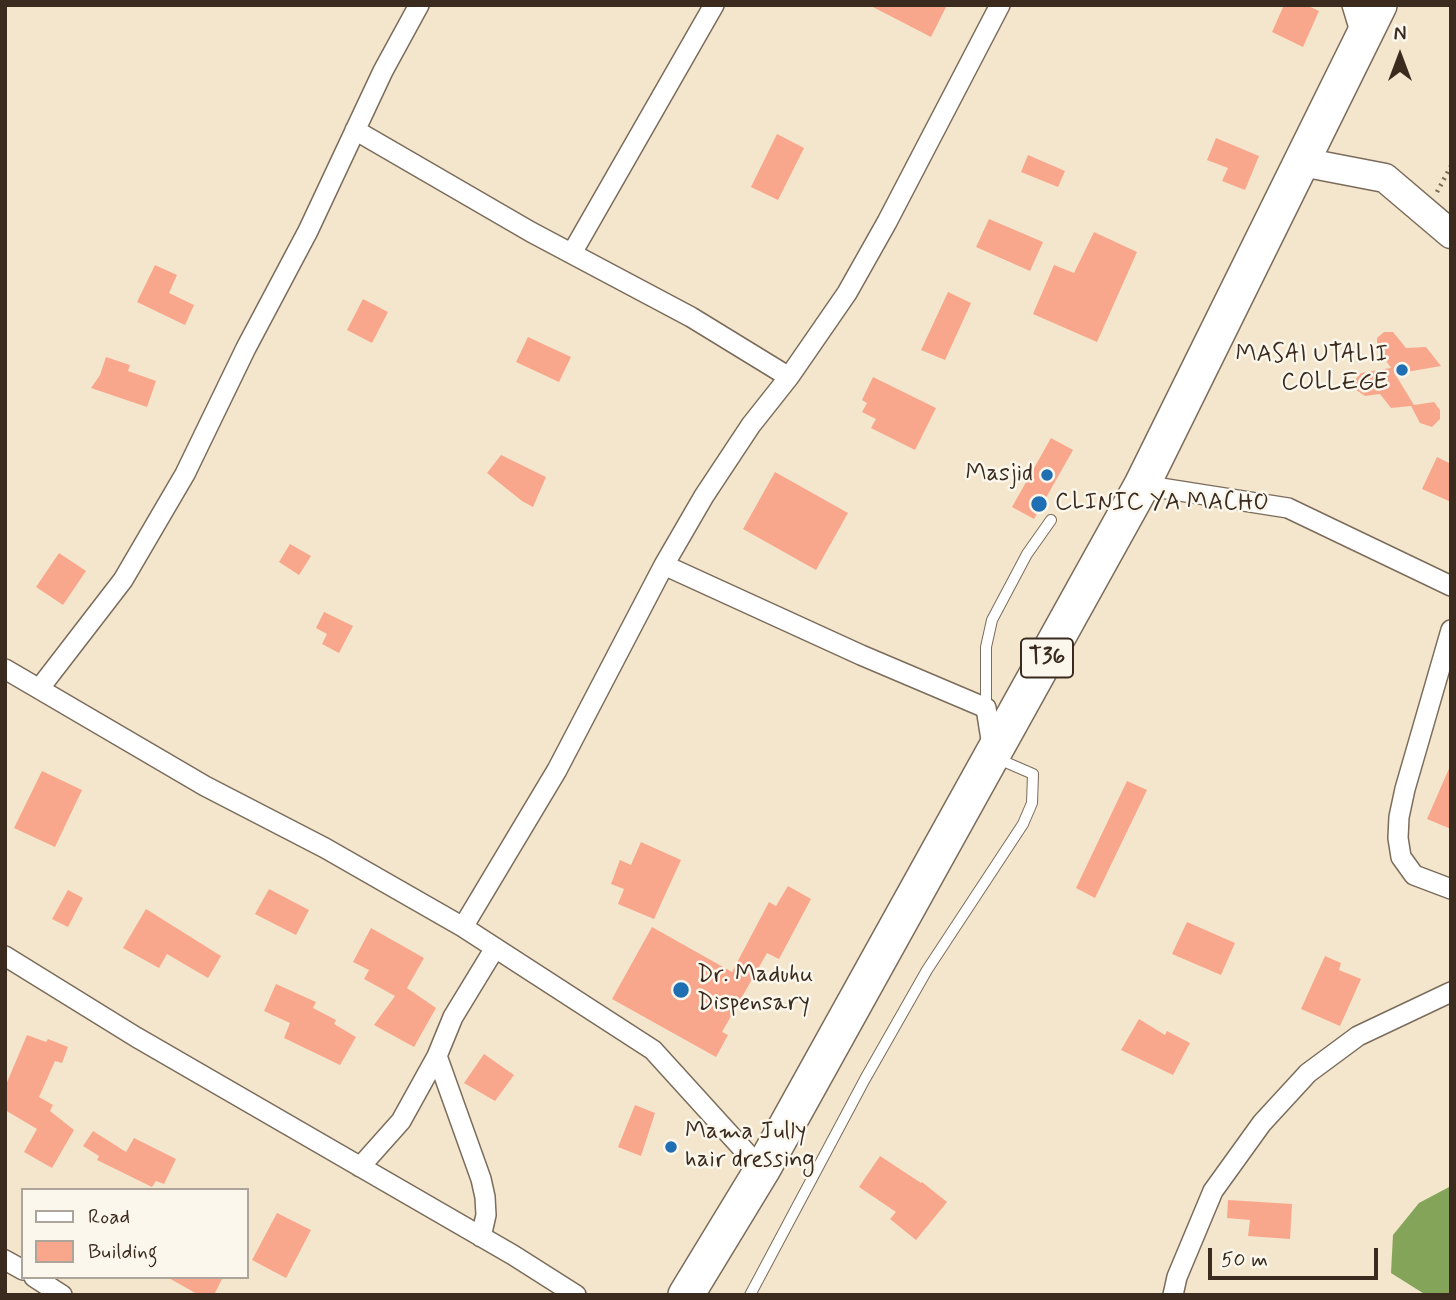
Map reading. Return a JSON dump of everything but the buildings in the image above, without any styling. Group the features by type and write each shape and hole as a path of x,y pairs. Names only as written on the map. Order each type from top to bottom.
{"highway":[{"name":"T36","path":"686,1295 762,1170 1142,485 1379,5"}],"main road":[{"path":"1302,162 1385,178 1451,234"}],"street":[{"path":"39,689 122,580 185,474 246,348 308,230 383,71 419,5"},
{"path":"572,253 714,5"},
{"path":"463,927 557,770 664,565 704,496 751,425 789,377 847,293 1000,5"},
{"path":"1352,5 1362,40"},
{"path":"355,130 531,232 702,323 789,377"},
{"path":"1142,485 1288,508 1451,586"},
{"path":"664,565 861,655 986,708 993,756"},
{"path":"1451,630 1405,789 1398,838 1401,857 1414,875 1451,889"},
{"path":"5,670 205,786 326,848 463,927 653,1050 762,1170"},
{"path":"360,1167 401,1121 437,1056 453,1017 495,948"},
{"path":"5,956 136,1037 576,1295"},
{"path":"1173,1295 1177,1277 1213,1191 1271,1113 1308,1073 1357,1036 1451,992"},
{"path":"437,1056 481,1179 486,1215 481,1237"},
{"path":"5,1260 21,1269"},
{"path":"37,1279 62,1295"}],"lane":[{"path":"986,708 986,647 992,620 1027,554 1051,520"},
{"path":"750,1295 858,1091 927,970 1023,824 1032,803 1033,774 993,756"}],"green space":[{"path":"1451,1186 1451,1295 1426,1295 1391,1273 1393,1235 1419,1203"}],"place":[{"name":"MASAI UTALII COLLEGE","path":"1402,370"},
{"name":"Masjid","path":"1047,475"},
{"name":"CLINIC YA MACHO","path":"1039,504"},
{"name":"Dr. Maduhu Dispensary","path":"681,990"},
{"name":"Mama Jully hair dressing","path":"671,1147"}]}
